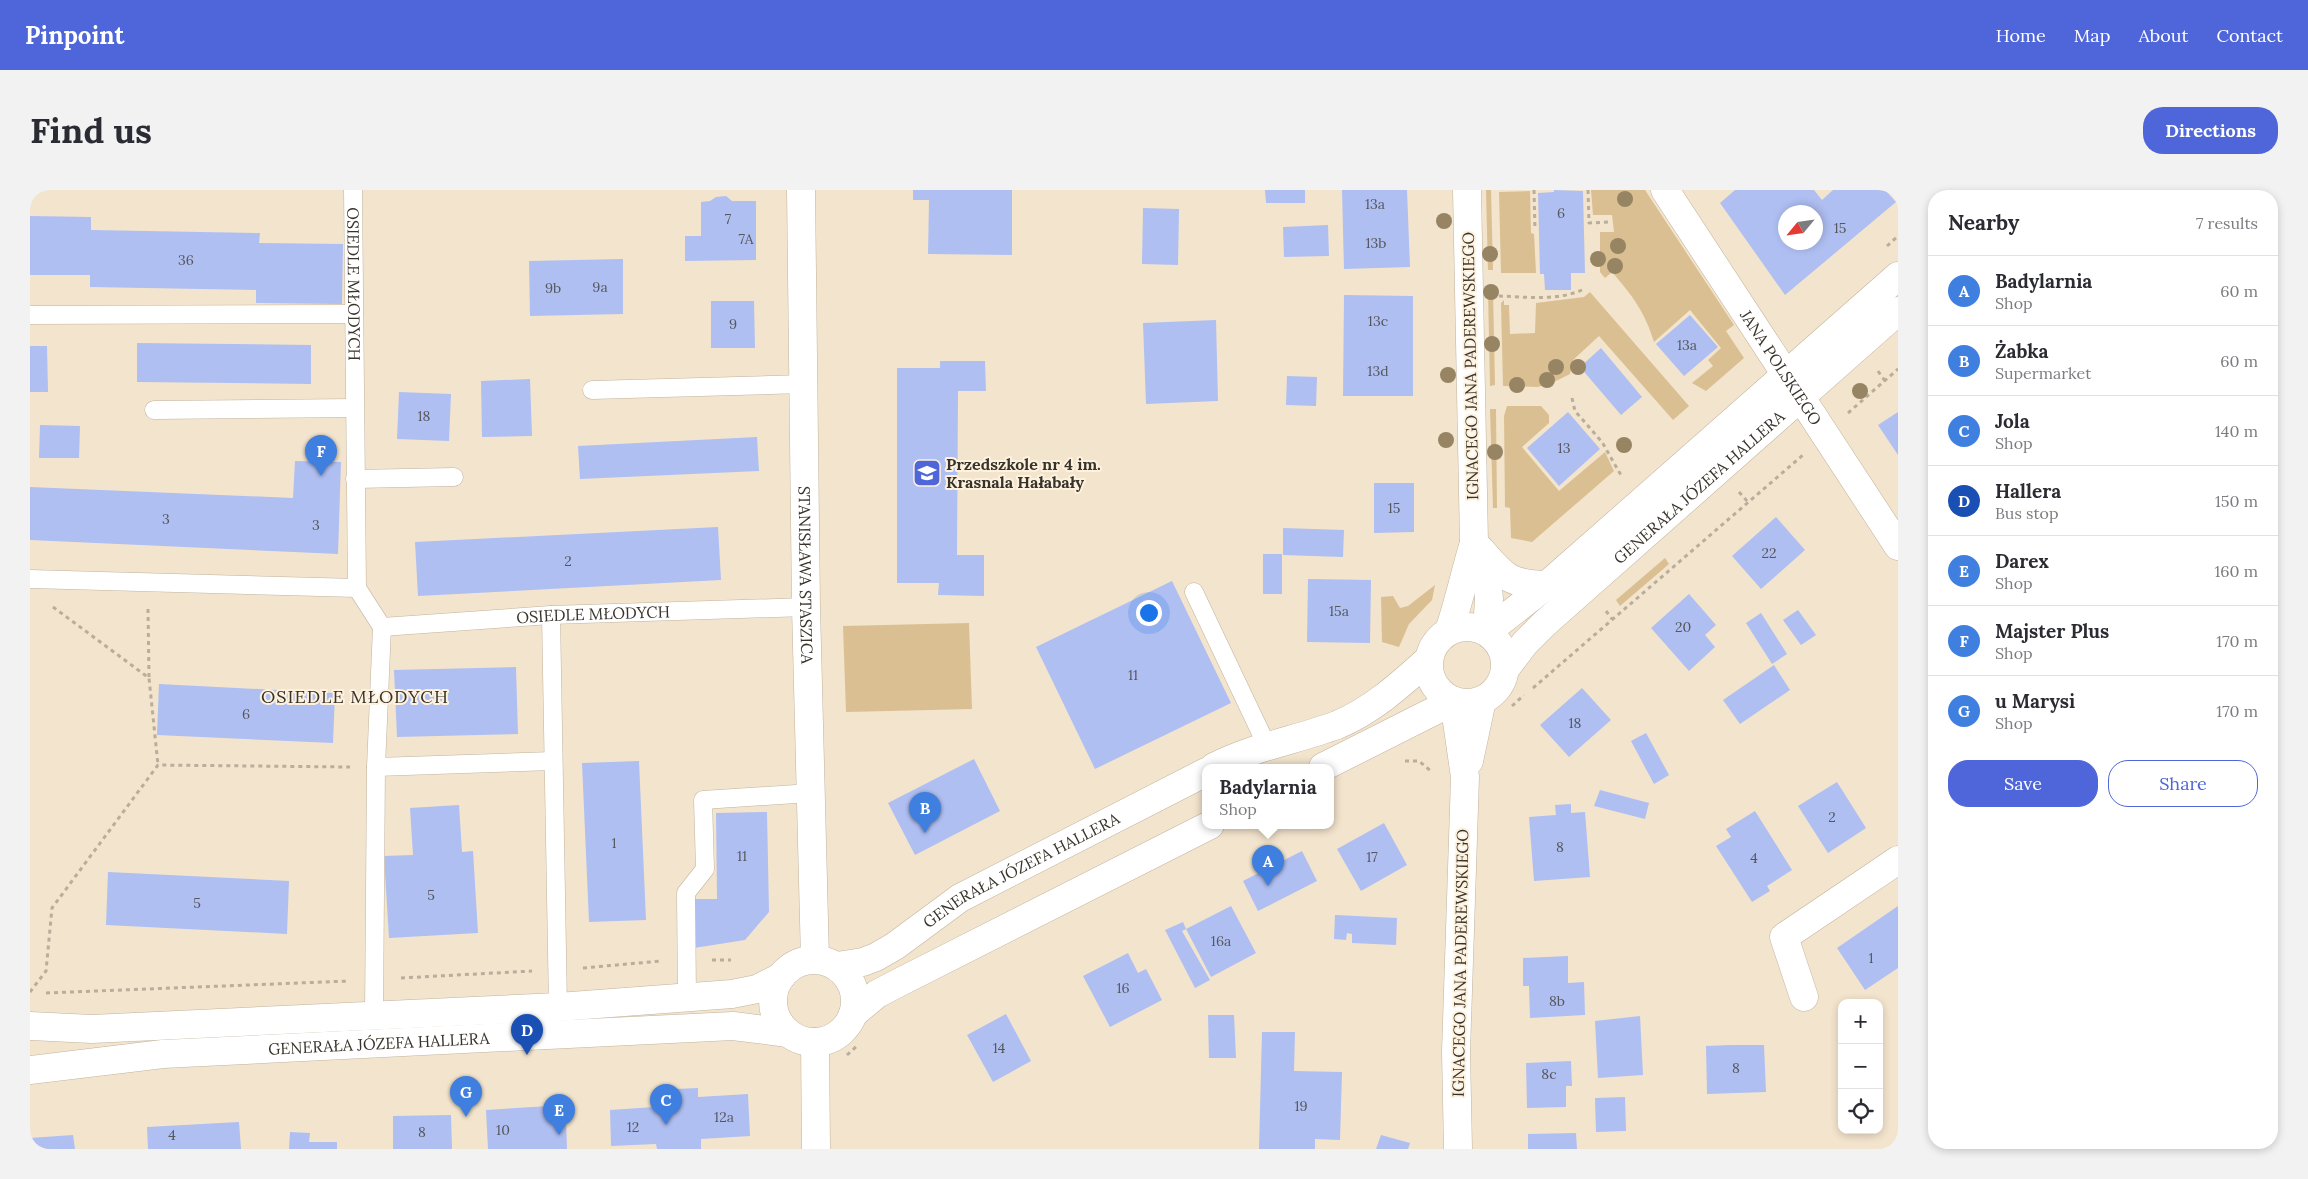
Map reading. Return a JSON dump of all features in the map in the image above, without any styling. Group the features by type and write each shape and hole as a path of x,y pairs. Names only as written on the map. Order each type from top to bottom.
{"street":[{"name":"STANISŁAWA STASZICA","path":"801,190 810,793 826,963"},
{"name":"IGNACEGO JANA PADEREWSKIEGO","path":"1467,190 1474,542 1487,578 1489,599 1487,632"},
{"name":"JANA POLSKIEGO","path":"1666,190 1898,546"},
{"name":"GENERAŁA JÓZEFA HALLERA","path":"1487,632 1547,586 1898,276"},
{"name":"GENERAŁA JÓZEFA HALLERA","path":"1506,668 1525,643 1544,624 1898,311"},
{"name":"IGNACEGO JANA PADEREWSKIEGO","path":"1449,631 1460,598 1462,579 1474,542"},
{"path":"1474,542 1501,573 1516,583 1547,586"},
{"path":"1222,764 1267,746 1336,725 1356,716 1388,695 1429,659 1440,638 1449,631 1472,627 1487,632 1501,647 1506,668 1497,690 1482,700 1465,703 1454,701 1443,694 1434,684 1430,672 1429,659"},
{"name":"IGNACEGO JANA PADEREWSKIEGO","path":"1465,777 1482,700"},
{"name":"IGNACEGO JANA PADEREWSKIEGO","path":"1454,701 1465,777 1456,1052 1458,1149"},
{"path":"1329,764 1454,701"},
{"name":"GENERAŁA JÓZEFA HALLERA","path":"826,963 876,957 895,946 960,898 1202,774"},
{"path":"853,1014 854,991 845,973 826,963 799,962 786,970 776,986 774,1006 780,1023 788,1033 803,1040 815,1042 827,1040 838,1034 847,1025 853,1014 877,994 1202,829"},
{"path":"1804,997 1784,937 1898,860"},
{"name":"GENERAŁA JÓZEFA HALLERA","path":"30,1026 92,1029 558,1007 732,994 757,989 781,977"},
{"name":"GENERAŁA JÓZEFA HALLERA","path":"30,1070 163,1054 733,1026 788,1033"},
{"path":"815,1042 816,1149"}],"lane":[{"name":"OSIEDLE MŁODYCH","path":"353,190 357,588"},
{"path":"30,315 354,314"},
{"path":"592,390 804,384"},
{"path":"154,410 354,408"},
{"path":"355,479 454,477"},
{"path":"30,579 357,588 382,628 376,768 374,1015"},
{"path":"1194,592 1267,746"},
{"name":"OSIEDLE MŁODYCH","path":"382,628 552,616 806,607"},
{"path":"552,616 558,1007"},
{"path":"376,768 553,761"},
{"path":"687,997 686,893 705,869 703,800 810,793"}],"path":[{"path":"1534,190 1535,230"},
{"path":"1588,190 1588,223 1609,222"},
{"path":"1497,296 1547,297 1572,294 1582,290"},
{"path":"1874,367 1885,380"},
{"path":"1848,413 1898,369"},
{"path":"1572,398 1575,411 1602,442 1623,478"},
{"path":"1519,700 1809,450"},
{"path":"1736,488 1748,502"},
{"path":"30,992 46,971 52,908 158,765 149,678 148,583"},
{"path":"46,602 149,678"},
{"path":"1400,762 1419,761 1435,775 1465,777"},
{"path":"158,765 376,768"},
{"path":"686,960 736,960"}],"shaded area":[{"path":"1486,190 1491,190 1493,270 1488,270"},
{"path":"1591,190 1645,190 1734,325 1726,331 1744,358 1706,391 1692,383 1713,366 1708,360 1721,348 1690,310 1654,342 1642,313 1626,288 1612,272 1605,278 1600,272 1600,232 1614,232 1612,215 1593,215"},
{"path":"1530,191 1531,233 1534,234 1536,273 1501,273 1499,192"},
{"path":"1488,291 1493,291 1495,385 1490,386"},
{"path":"1590,292 1689,406 1673,420 1599,336 1573,360 1570,374 1538,387 1503,386 1501,303 1504,300 1504,305 1509,305 1510,334 1535,333 1536,303 1584,297"},
{"path":"1507,406 1541,406 1549,415 1549,423 1522,447 1559,491 1605,452 1614,471 1532,542 1511,538 1510,508 1505,507 1504,416"},
{"path":"1490,409 1496,409 1497,508 1493,508"},
{"path":"1665,558 1669,564 1620,606 1616,600"},
{"path":"1435,585 1432,600 1409,624 1399,647 1382,642 1381,597 1393,596 1400,608 1408,606"},
{"path":"969,623 972,709 846,712 843,626"}],"building":[{"path":"913,190 1012,190 1012,255 928,254 929,200 913,200"},
{"path":"1265,190 1305,190 1305,203 1266,203"},
{"path":"1342,190 1407,190 1410,267 1344,269"},
{"path":"1554,190 1583,191 1585,273 1571,273 1571,290 1545,290 1544,274 1540,274 1538,193 1554,192"},
{"path":"1735,190 1814,190 1822,200 1833,190 1885,190 1896,202 1785,295 1720,203"},
{"path":"726,196 732,201 756,201 756,260 685,261 685,236 701,236 701,202"},
{"path":"1143,208 1179,209 1178,265 1142,264"},
{"path":"30,216 91,217 91,230 260,233 259,243 343,244 342,304 256,303 256,290 90,287 90,275 30,275"},
{"path":"1328,225 1329,256 1284,257 1283,227"},
{"path":"623,259 623,314 530,316 529,261"},
{"path":"1344,295 1413,296 1413,396 1343,396"},
{"path":"711,301 754,301 755,348 711,348"},
{"path":"1690,315 1718,347 1684,376 1656,344"},
{"path":"1216,320 1218,401 1146,404 1143,323"},
{"path":"137,343 311,345 311,384 137,382"},
{"path":"30,346 47,346 48,392 30,392"},
{"path":"1601,348 1642,397 1621,415 1580,367"},
{"name":"Przedszkole nr 4 im. Krasnala Hałabały","path":"940,361 985,361 986,391 958,391 957,555 984,555 984,596 938,595 939,583 897,583 897,368 940,368"},
{"path":"1287,376 1317,377 1316,406 1286,405"},
{"path":"530,379 532,436 482,437 481,381"},
{"path":"399,392 451,394 449,441 397,439"},
{"path":"1568,412 1600,449 1559,486 1527,448"},
{"path":"1898,412 1898,455 1878,425"},
{"path":"40,425 80,426 79,458 39,458"},
{"path":"757,437 759,471 580,479 578,446"},
{"path":"295,461 341,462 338,554 30,540 30,487 293,498"},
{"path":"1374,483 1414,483 1414,532 1374,533"},
{"path":"1776,517 1805,550 1761,589 1732,556"},
{"path":"718,527 721,580 418,596 415,542"},
{"path":"1283,528 1344,530 1343,557 1283,555"},
{"path":"1263,554 1282,554 1282,594 1263,594"},
{"path":"1308,579 1371,580 1370,643 1307,642"},
{"path":"1172,581 1231,703 1095,769 1036,647"},
{"path":"1689,594 1716,625 1705,635 1715,647 1689,671 1651,628"},
{"path":"1798,610 1816,635 1801,645 1783,620"},
{"path":"1761,613 1787,654 1772,664 1746,623"},
{"path":"1774,665 1790,690 1740,724 1723,700"},
{"path":"516,667 518,734 397,737 394,670"},
{"path":"159,684 335,693 333,743 157,735"},
{"path":"1582,688 1611,720 1569,757 1540,725"},
{"path":"1646,733 1669,775 1654,784 1631,741"},
{"path":"974,759 1000,811 915,855 888,803"},
{"path":"639,761 646,920 589,922 582,763"},
{"path":"1837,782 1866,828 1828,853 1798,806"},
{"path":"1600,790 1649,803 1645,819 1594,806"},
{"path":"1571,804 1571,813 1585,812 1590,877 1534,881 1529,817 1556,815 1555,805"},
{"path":"459,805 462,852 473,851 478,933 389,938 384,856 413,855 410,808"},
{"path":"1755,811 1792,870 1767,886 1770,891 1752,902 1716,846 1731,837 1726,829"},
{"path":"767,812 769,912 745,940 694,948 693,899 717,899 716,813"},
{"path":"1384,823 1407,865 1361,891 1337,849"},
{"path":"1302,851 1317,881 1258,911 1243,881"},
{"path":"108,872 289,881 287,934 106,925"},
{"path":"1231,906 1256,953 1211,977 1186,929"},
{"path":"1898,906 1898,968 1865,990 1837,948"},
{"path":"1335,915 1397,918 1396,945 1352,943 1352,934 1347,933 1346,940 1334,939"},
{"path":"1183,922 1186,929 1182,931 1210,980 1195,988 1165,930"},
{"path":"1128,953 1138,973 1146,969 1162,1000 1110,1027 1083,976"},
{"path":"1568,956 1568,983 1584,982 1585,1015 1530,1018 1529,986 1523,986 1523,958"},
{"path":"1006,1014 1031,1061 993,1082 967,1035"},
{"path":"1208,1015 1234,1015 1236,1058 1209,1058"},
{"path":"1640,1016 1643,1075 1598,1078 1595,1021"},
{"path":"1262,1032 1295,1032 1294,1071 1342,1072 1340,1140 1315,1139 1315,1149 1259,1149"},
{"path":"1764,1045 1766,1092 1707,1094 1706,1046"},
{"path":"1571,1061 1572,1086 1566,1086 1566,1107 1527,1108 1526,1063"},
{"path":"698,1088 698,1097 748,1094 750,1136 701,1139 701,1149 657,1149 656,1144 611,1146 610,1110 654,1107 654,1090"},
{"path":"1625,1097 1626,1131 1596,1132 1595,1098"},
{"path":"549,1106 551,1121 566,1120 567,1149 488,1149 486,1110"},
{"path":"451,1115 452,1149 393,1149 393,1116"},
{"path":"239,1122 241,1149 148,1149 147,1127"},
{"path":"290,1132 310,1133 309,1142 337,1142 337,1149 289,1149"},
{"path":"1576,1133 1577,1149 1528,1149 1528,1134"},
{"path":"73,1135 75,1149 30,1149 30,1138"},
{"path":"1381,1135 1410,1143 1408,1149 1376,1149"}],"place":[{"name":"Przedszkole nr 4 im. Krasnala Hałabały","path":"927,473"},
{"name":"Majster Plus","path":"321,476"},
{"name":"Żabka","path":"925,833"},
{"name":"Badylarnia","path":"1268,886"},
{"name":"Hallera","path":"527,1055"},
{"name":"u Marysi","path":"466,1117"},
{"name":"Jola","path":"666,1125"},
{"name":"Darex","path":"559,1135"}],"district":[{"name":"OSIEDLE MŁODYCH","path":"355,697"}]}
